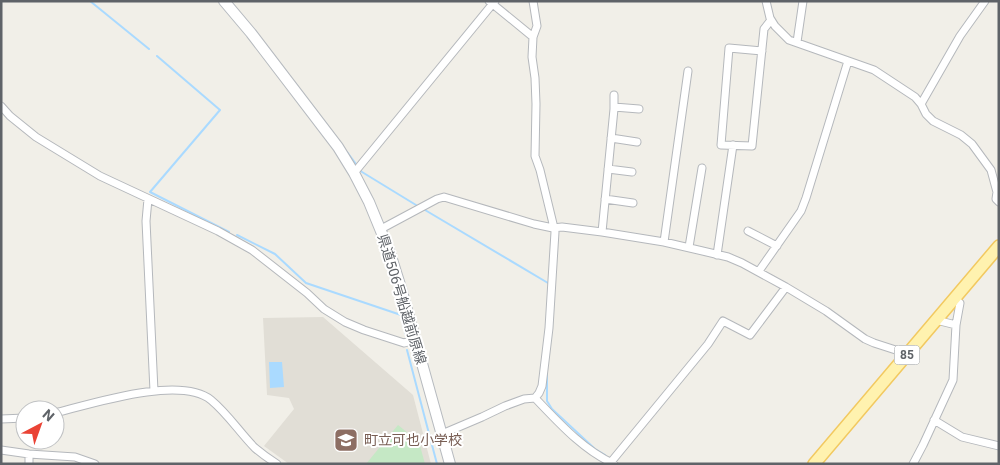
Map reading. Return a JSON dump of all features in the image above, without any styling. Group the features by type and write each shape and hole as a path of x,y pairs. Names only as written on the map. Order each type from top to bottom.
{"main road":[{"name":"県道506号船越前原線","path":"224,1 357,169 381,229 401,288 450,464"},
{"name":"85","path":"814,464 999,246"}],"street":[{"path":"442,434 505,406 524,399 534,398 539,394 542,386 555,232 535,156 536,95 532,37 537,26 533,1"},
{"path":"766,1 771,20 789,40 874,70 915,97 933,121 960,135 972,144 991,170 997,192 996,199 999,202"},
{"path":"797,42 803,1"},
{"path":"921,104 960,36 985,1"},
{"path":"357,169 492,2 532,37"},
{"path":"762,51 729,48 721,144 752,146 762,51 764,28 771,20"},
{"path":"759,271 801,211 848,61"},
{"path":"664,242 688,70"},
{"path":"602,232 614,95"},
{"path":"1,106 22,126 100,176 252,250 324,308 345,322 404,343 415,340"},
{"path":"614,106 639,110"},
{"path":"611,138 637,142"},
{"path":"717,254 733,145"},
{"path":"689,248 702,168"},
{"path":"608,169 632,172"},
{"path":"381,229 437,198 444,197 553,228 562,227 602,232 664,242 717,254 759,271 826,311 865,339 908,354"},
{"path":"148,199 146,221 154,391"},
{"path":"605,199 633,203"},
{"path":"748,231 777,246"},
{"path":"534,398 573,436 598,456 613,463 708,344 723,321 750,335 786,287"},
{"path":"913,464 953,380 956,325 960,303 955,299"},
{"path":"936,320 956,325"},
{"path":"65,410 110,399 154,391 180,391 200,394 217,406 255,448 277,464"},
{"path":"1,419 15,418"},
{"path":"934,420 962,437 999,446"},
{"path":"1,450 29,454 75,456 95,464"},
{"path":"29,454 29,464"}],"shaded area":[{"path":"323,317 413,395 431,464 289,464 264,446 294,409 289,398 267,395 263,318"}],"green space":[{"path":"398,425 419,442 425,464 366,464"}],"water":[{"path":"269,362 282,362 284,387 270,388"}],"waterway":[{"path":"90,1 149,49"},
{"path":"157,56 220,110 150,192 229,232"},
{"path":"347,152 362,172 416,205"},
{"path":"425,210 548,283"},
{"path":"237,235 275,254 306,283 401,315 406,335"},
{"path":"407,350 437,464"},
{"path":"547,371 547,401 552,409 595,449 605,455"}],"place":[{"name":"町立可也小学校","path":"346,440"}]}
